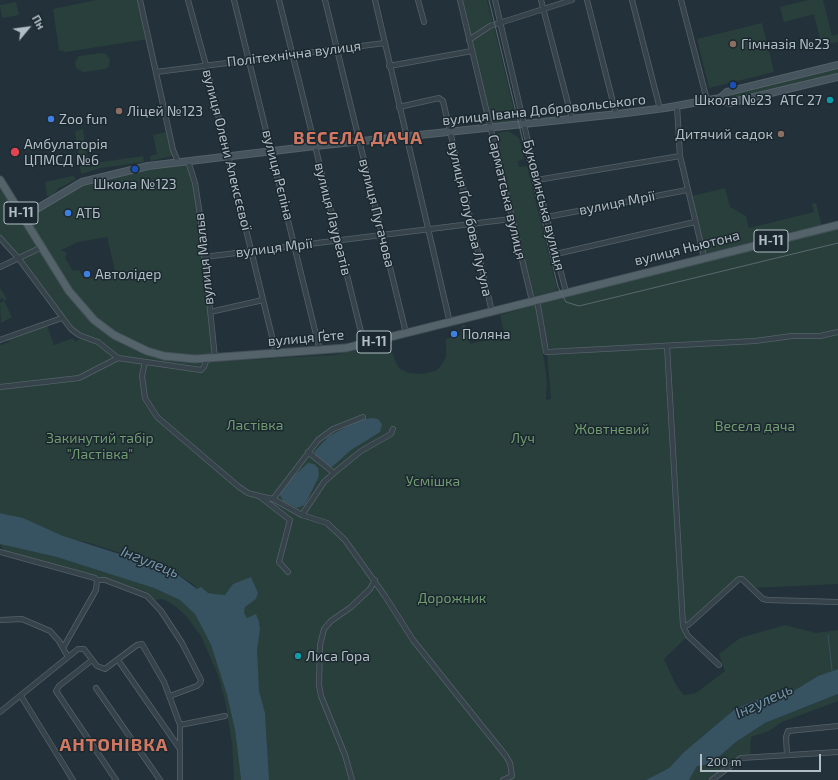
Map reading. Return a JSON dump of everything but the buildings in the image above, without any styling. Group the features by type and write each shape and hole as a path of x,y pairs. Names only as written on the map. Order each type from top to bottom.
{"main road":[{"name":"Н-11","path":"0,180 75,299 85,312 103,327 131,344 155,354 177,358 211,358"},
{"name":"вулиця Ньютона","path":"566,292 838,225"},
{"name":"вулиця Ґете","path":"211,358 320,351 364,344 566,292"}],"street":[{"path":"140,0 173,150 178,162"},
{"name":"вулиця Олени Алексєєвої","path":"188,0 206,65 276,353"},
{"name":"вулиця Рєпіна","path":"234,0 320,351"},
{"name":"вулиця Лауреатів","path":"279,0 340,240 364,344"},
{"name":"вулиця Пугачова","path":"325,0 406,333"},
{"path":"375,0 450,323"},
{"path":"418,0 424,22"},
{"name":"Сарматська вулиця","path":"460,0 511,219 534,300 546,352 667,346"},
{"name":"Буковинська вулиця","path":"495,0 537,180 566,292"},
{"path":"541,0 572,119"},
{"path":"469,40 483,30 501,22 572,0"},
{"path":"587,0 616,114"},
{"path":"632,0 660,109"},
{"path":"681,0 707,100"},
{"name":"Політехнічна вулиця","path":"156,72 385,43"},
{"path":"390,66 472,51"},
{"path":"838,65 727,92 720,98 730,103 838,76"},
{"name":"вулиця Івана Добровольського","path":"23,217 82,182 135,169 178,162 315,146 660,109 720,98"},
{"name":"вулиця Ґолубова Луґула","path":"399,107 442,99 492,312"},
{"path":"677,106 680,156 704,258"},
{"path":"537,180 680,156"},
{"name":"вулиця Мальв","path":"188,161 198,200 210,312 211,358"},
{"name":"вулиця Мрії","path":"547,217 687,190"},
{"name":"вулиця Мрії","path":"204,256 382,236 511,219"},
{"path":"556,254 695,222"},
{"path":"0,238 19,259 62,318 75,332 98,342 118,358 201,370 211,358"},
{"path":"0,267 42,247"},
{"path":"210,312 263,300"},
{"path":"0,340 62,318"},
{"path":"719,665 688,636 683,626 667,346 755,341 792,336 820,336 838,332"},
{"path":"0,387 79,378 118,358"},
{"path":"145,362 142,376 145,398 157,416 239,487 248,493 273,499 302,515 322,521 332,526 345,540 414,640 506,756 510,763 512,776 503,780"},
{"path":"273,499 318,440 333,430 363,417"},
{"path":"302,515 324,482 356,454 391,434 393,429"},
{"path":"308,452 334,473"},
{"path":"259,496 291,521 279,562 288,572"},
{"path":"0,552 98,580 105,580 147,596 157,605 182,643 201,682 197,686 170,696"},
{"path":"683,626 688,625 739,579 742,579 759,596 768,600 838,602"},
{"path":"63,648 96,590 98,580"},
{"path":"352,780 345,755 321,696 319,685 320,644 324,630 331,621 351,607 370,589 374,580"},
{"path":"0,620 22,619 44,628 55,636 68,657"},
{"path":"0,712 78,649 84,649 99,668 104,669 137,645 142,644 170,696 180,725 180,780"},
{"path":"92,660 56,690 116,780"},
{"path":"118,660 180,749"},
{"path":"96,688 160,780"},
{"path":"21,696 73,780"},
{"path":"180,725 225,716"},
{"path":"787,755 786,737 788,731 838,726"},
{"path":"712,780 741,758 838,752"}],"green space":[{"path":"96,0 140,0 148,39 66,52 59,50 53,9"},
{"path":"463,0 487,0 493,24 474,35 471,34"},
{"path":"808,0 823,0 832,36 838,34 838,42 825,44 821,43 814,14 784,22 780,7"},
{"path":"16,2 19,15 2,18 0,5"},
{"path":"762,23 774,72 709,88 697,39"},
{"path":"494,27 516,119 515,122 491,125 472,44 474,37"},
{"path":"102,53 106,54 110,59 109,66 106,69 83,72 76,68 75,62 79,56"},
{"path":"838,67 838,74 729,101 725,98 727,95"},
{"path":"83,129 88,164 143,156 144,162 101,168 81,174 75,131"},
{"path":"508,131 519,138 524,159 518,161 519,167 527,166 557,289 555,291 534,296 495,137 498,133"},
{"path":"167,132 172,156 151,161 150,156 157,154 153,135"},
{"path":"188,161 195,183 215,358 206,362 334,355 389,343 396,363 400,369 409,373 423,374 437,370 442,364 446,357 446,339 460,335 462,325 465,325 470,344 505,336 500,315 536,305 547,380 546,400 551,399 547,352 558,351 548,347 546,343 540,304 561,298 567,294 838,227 838,584 752,588 742,579 685,626 688,636 664,659 676,685 684,695 696,693 725,671 719,654 740,638 785,625 816,633 838,630 838,669 818,676 782,698 763,697 735,709 684,752 669,768 646,780 261,780 197,589 193,584 173,571 143,563 130,556 86,542 66,539 10,515 0,513 0,345 9,342 9,338 47,325 54,345 73,338 75,342 83,337 75,332 0,238 0,180 23,217 82,182","holes":["107,237 116,275 84,279 79,270 73,271 65,258 67,253 61,250 78,242"]},
{"path":"72,176 75,177 75,180 59,188 52,196 47,196 45,182"},
{"path":"725,188 730,207 746,216 749,228 814,212 812,204 816,203 822,227 703,256 688,197"},
{"path":"0,288 7,299 4,301 2,298 0,299"},
{"path":"4,301 12,317 1,323 0,303"},
{"path":"0,536 90,567 91,565 154,588 181,600 195,614 211,645 227,695 235,730 241,780 234,780 232,743 225,700 218,675 201,636 186,616 175,606 163,599 152,600 105,580 7,554 0,545"},
{"path":"838,694 838,701 782,722 769,731 751,737 750,757 741,758 712,780 689,780 697,766 701,764 706,765 736,742 765,723"}],"water":[{"path":"373,418 378,419 382,424 380,432 351,450 333,466 331,467 317,457 314,452 329,436 359,420"},
{"path":"308,463 314,464 318,468 319,476 305,505 297,508 283,501 279,493 288,481"},
{"path":"0,513 23,518 63,536 173,571 197,589 201,587 208,593 225,595 233,584 251,577 258,593 256,599 245,607 244,613 247,618 256,614 259,622 260,629 257,650 259,691 265,713 269,780 241,780 235,730 227,695 211,645 195,614 180,600 154,588 57,557 0,544"},
{"name":"Інгулець","path":"838,669 838,694 765,723 736,742 710,764 697,766 689,780 646,780 669,768 684,752 735,709 763,697 782,698 818,676"}],"waterway":[{"path":"828,635 832,670"}],"tram line":[{"path":"489,0 558,287 566,302 579,306 838,243"}],"place":[{"name":"Гімназія №23","path":"733,44"},
{"name":"Школа №23","path":"733,85"},
{"name":"АТС 27","path":"830,100"},
{"name":"Ліцей №123","path":"119,111"},
{"name":"Zoo fun","path":"51,119"},
{"name":"Дитячий садок","path":"781,134"},
{"name":"Амбулаторія ЦПМСД №6","path":"15,152"},
{"name":"Школа №123","path":"135,169"},
{"name":"АТБ","path":"68,213"},
{"name":"Автолідер","path":"87,274"},
{"name":"Поляна","path":"454,334"},
{"name":"Лиса Гора","path":"298,656"}],"district":[{"name":"ВЕСЕЛА ДАЧА","path":"358,138"},
{"name":"АНТОНІВКА","path":"114,745"}],"park label":[{"name":"Ластівка","path":"255,425"},
{"name":"Весела дача","path":"755,426"},
{"name":"Жовтневий","path":"612,429"},
{"name":"Луч","path":"523,438"},
{"name":"Закинутий табір \"Ластівка\"","path":"100,446"},
{"name":"Усмішка","path":"433,481"},
{"name":"Дорожник","path":"452,598"}]}
